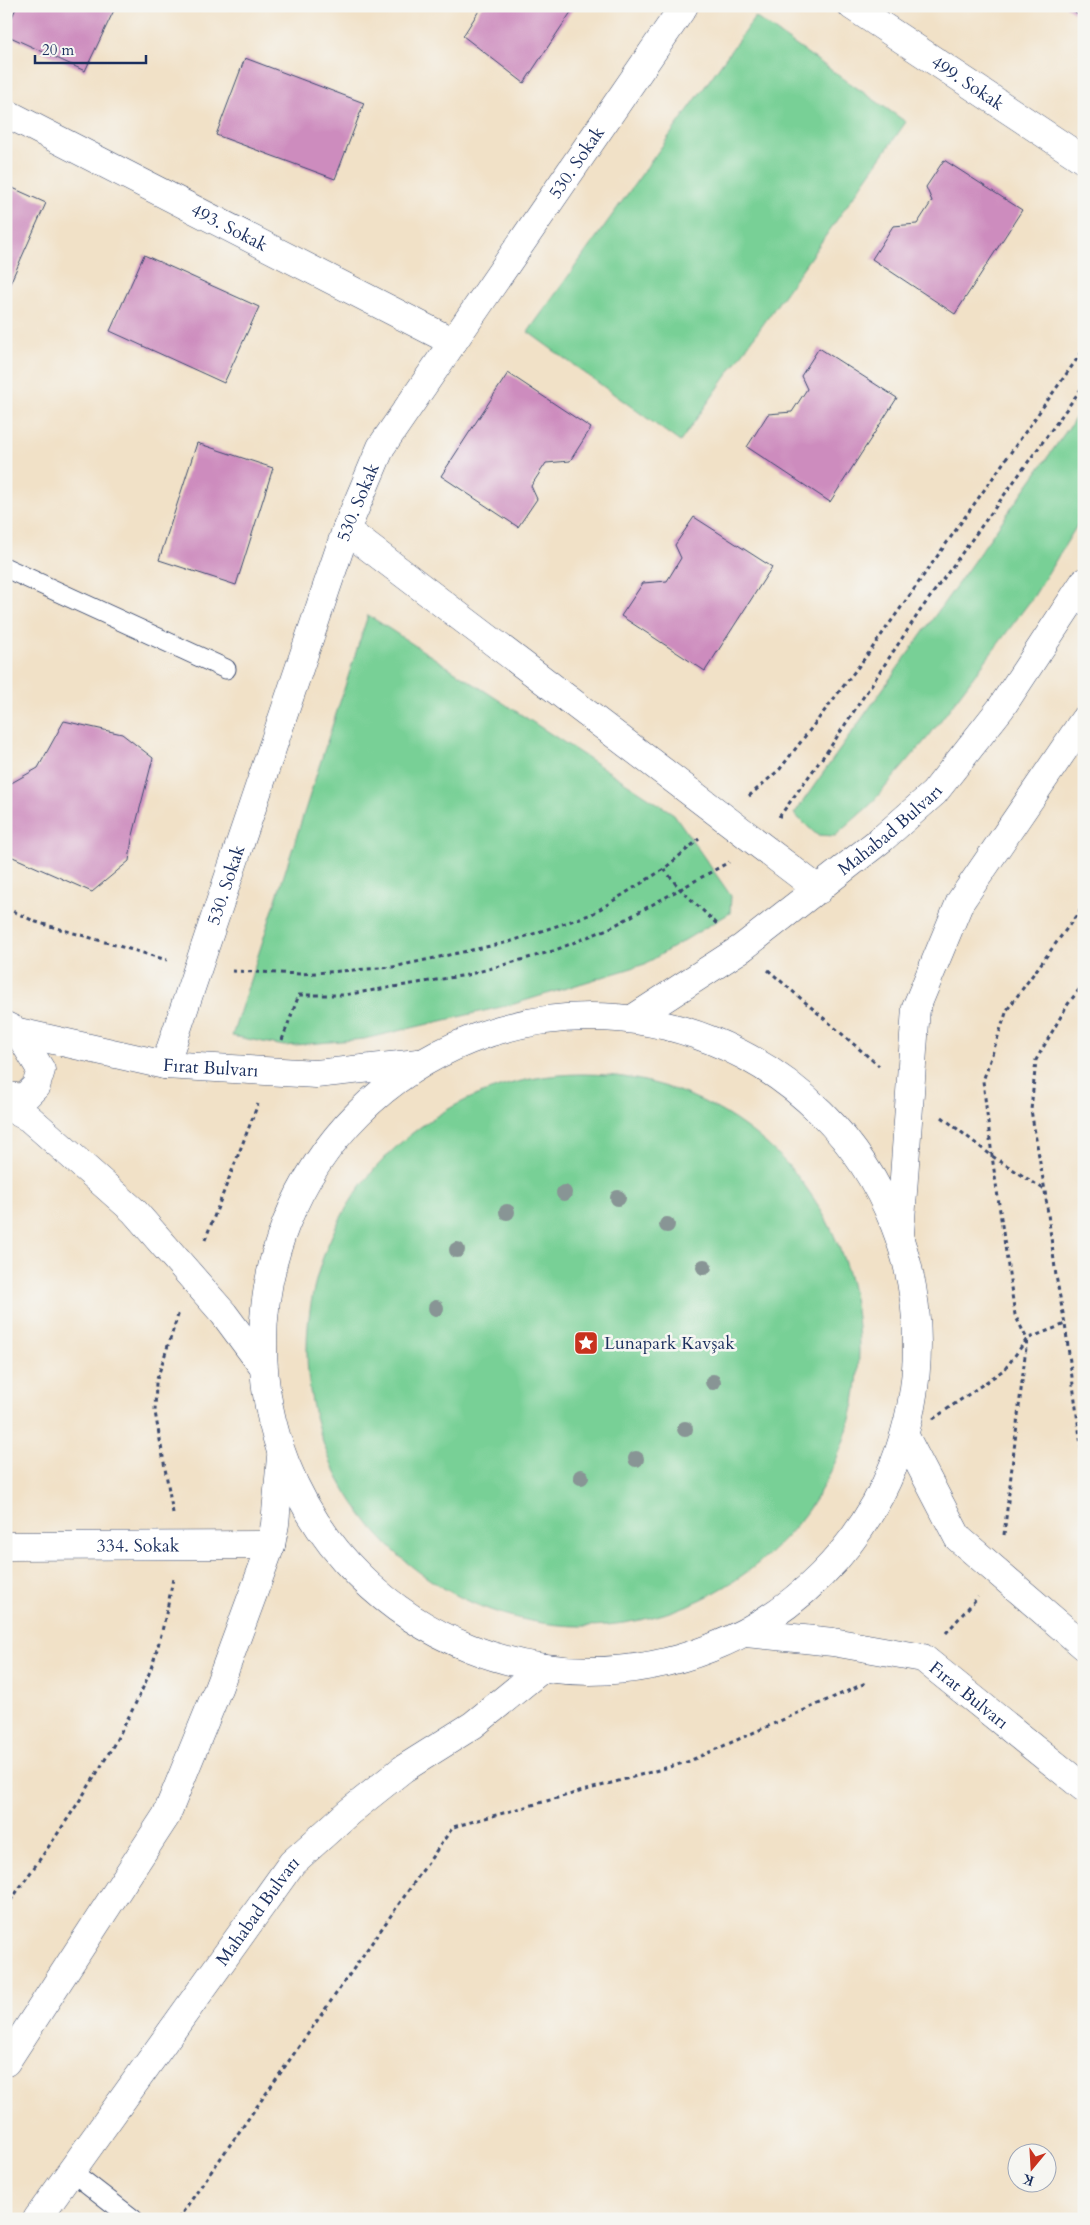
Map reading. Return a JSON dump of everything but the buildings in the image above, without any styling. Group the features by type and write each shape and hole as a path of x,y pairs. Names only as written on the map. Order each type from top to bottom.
{"main road":[{"name":"530. Sokak","path":"165,1065 346,530 381,447 684,6"},
{"name":"499. Sokak","path":"852,6 1084,160"},
{"name":"493. Sokak","path":"6,113 453,342"},
{"path":"346,530 818,890"},
{"name":"Mahabad Bulvarı","path":"634,1018 742,948 883,838 934,793 1001,708 1084,582"},
{"path":"900,1234 916,1008 960,902 1084,720"},
{"path":"559,1016 634,1018 720,1043 797,1089 859,1155 900,1234 916,1301 918,1370 906,1438 870,1517 816,1584 746,1633 698,1654 647,1667 595,1672 543,1668 458,1645 383,1599 322,1535 281,1457 272,1427 261,1364 264,1293 283,1224 316,1160 362,1106 419,1062 486,1032 559,1016"},
{"path":"6,1096 24,1098 36,1086 41,1070 12,1029"},
{"name":"Fırat Bulvarı","path":"12,1029 165,1065 316,1074 419,1062"},
{"path":"6,1106 29,1118 134,1211 224,1314 261,1364"},
{"path":"906,1438 958,1538 1084,1646"},
{"path":"6,2062 166,1816 226,1669 271,1545 275,1524 281,1457"},
{"name":"334. Sokak","path":"6,1546 271,1545"},
{"name":"Fırat Bulvarı","path":"746,1633 833,1642 922,1658 1084,1788"},
{"name":"Mahabad Bulvarı","path":"37,2219 292,1863 349,1812 403,1769 473,1725 543,1668"}],"lane":[{"path":"6,568 226,669"},
{"path":"71,2171 133,2219"}],"path":[{"path":"6,908 36,922 198,969 302,974 393,967 509,942 592,914 664,868 725,818 780,769 862,662 1084,349"},
{"path":"6,1907 64,1826 119,1732 146,1680 168,1605 178,1545 155,1412 156,1382 191,1276 299,995 344,995 467,975 544,954 610,928 760,844 831,746 920,611 1084,385"},
{"path":"664,868 679,888 742,948 910,1092 992,1156 1045,1190"},
{"path":"1084,983 1068,1004 1036,1060 1031,1110 1065,1324 1084,1468"},
{"path":"906,1438 1005,1369 1027,1339 1065,1324"}],"green space":[{"path":"755,17 906,122 680,442 528,332"},
{"path":"1084,406 1084,514 1034,596 929,736 870,805 835,836 817,835 794,814"},
{"path":"368,615 674,814 731,896 730,913 645,964 514,1004 364,1039 284,1046 232,1036"},
{"path":"583,1074 637,1079 689,1095 736,1121 778,1155 812,1197 838,1244 854,1296 859,1350 854,1404 838,1456 812,1503 778,1545 736,1579 689,1605 637,1621 583,1626 529,1621 477,1605 430,1579 388,1545 354,1503 328,1456 312,1404 307,1350 312,1296 328,1244 354,1197 388,1155 430,1121 477,1095 529,1079"}],"place":[{"name":"Lunapark Kavşak","path":"586,1343"}]}
